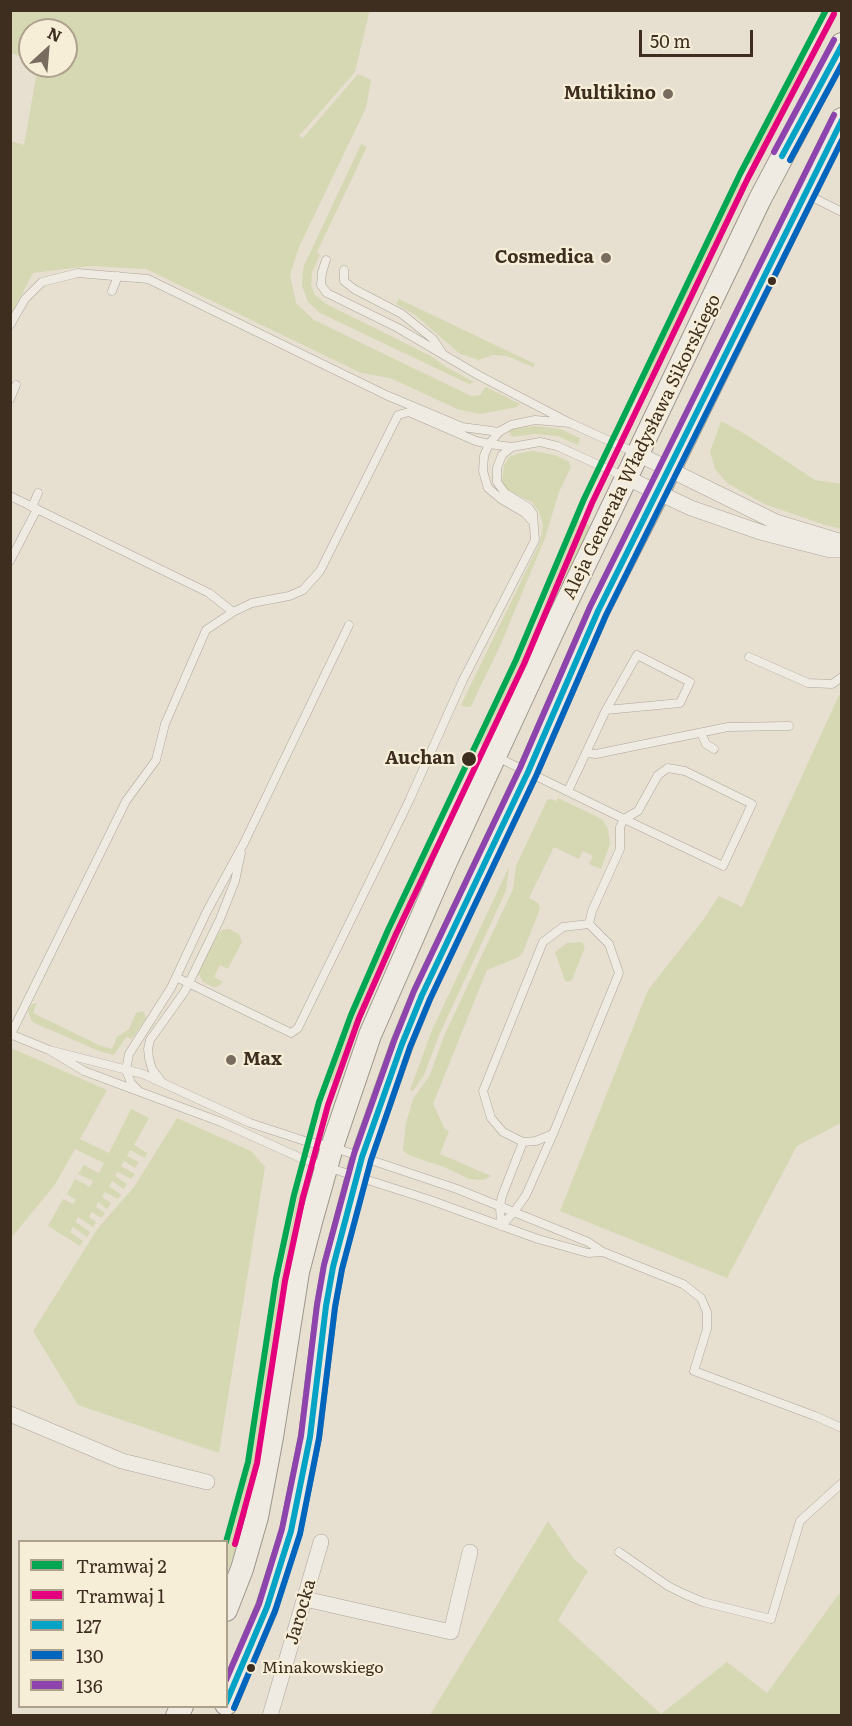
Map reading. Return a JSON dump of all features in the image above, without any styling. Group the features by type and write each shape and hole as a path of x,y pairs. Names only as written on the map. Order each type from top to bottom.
{"main road":[{"name":"Aleja Generała Władysława Sikorskiego","path":"228,1605 242,1569 257,1517 298,1272 329,1156 370,1035 510,722 760,199 842,44"},
{"name":"Aleja Generała Władysława Sikorskiego","path":"228,1700 267,1607 291,1530 310,1437 331,1277 360,1166 382,1096 422,995 528,772 598,611 842,119"}],"street":[{"path":"638,454 748,510 776,522 842,542"},
{"path":"627,478 691,508 760,532 830,550 842,550"},
{"path":"10,1414 122,1461 207,1482"},
{"name":"Jarocka","path":"270,1716 321,1542"},
{"path":"304,1599 451,1632 470,1552"}],"lane":[{"path":"805,194 842,213"},
{"path":"326,260 321,285 327,293 398,328 478,375 570,423 638,454"},
{"path":"344,270 344,281 354,289 402,314 433,339 444,355"},
{"path":"10,325 25,299 42,282 78,273 148,279 386,395 462,427 499,432"},
{"path":"112,291 118,276"},
{"path":"10,399 16,385"},
{"path":"627,478 557,446 540,442 512,447 489,444 476,441 409,412 398,415 320,571 303,590 290,596 252,603 233,612 206,630 165,723 156,760 126,801 11,1034 49,1050 84,1071 221,1122 290,1154 329,1156 360,1166 447,1186 588,1242 603,1252 683,1284 701,1298 705,1304 708,1321 694,1371 842,1428"},
{"path":"535,526 525,513 501,499 488,488 483,471 484,456 489,444 499,432 511,425 535,420 570,423"},
{"path":"176,977 291,1033 298,1028 416,784 463,680 535,540 533,514 529,508 505,494 497,482 496,468 502,455 512,447"},
{"path":"10,561 34,508 38,493"},
{"path":"10,496 209,593 233,612"},
{"path":"140,1092 131,1083 126,1070 126,1061 131,1049 176,977 215,894 244,843 349,625"},
{"path":"568,791 606,710 637,655 690,682 680,703 606,710"},
{"path":"749,657 808,683 832,684 842,677"},
{"path":"586,753 596,754 728,727 789,726"},
{"path":"701,733 706,744 714,749"},
{"path":"496,756 624,819 723,866 752,804 685,771 668,768 658,775 638,811 624,819 620,827 620,849 592,911 589,924"},
{"path":"165,1084 152,1069 148,1045 189,984 220,919 235,881 244,843"},
{"path":"501,1226 514,1212 532,1185 619,973 609,944 589,924"},
{"path":"553,1134 536,1141 523,1142 503,1132 491,1118 483,1091 543,942 563,927 589,924"},
{"path":"49,1050 143,1074 250,1123 308,1142 329,1156 360,1166 427,1199 501,1226 580,1251 596,1254 603,1252"},
{"path":"501,1226 500,1206 523,1142"},
{"path":"619,1552 668,1586 684,1594 703,1602 771,1619 800,1521 842,1483"}],"green space":[{"path":"11,10 371,11 355,72 299,136 303,138 358,74 371,80 366,108 299,247 290,275 296,303 314,320 471,396 480,395 486,387 520,404 517,407 480,414 457,409 390,378 361,373 146,269 90,266 33,273 11,315 11,141 24,145 36,78 78,78 78,18 18,18 18,56 11,53"},
{"path":"802,59 808,63 756,161 747,165"},
{"path":"361,144 367,147 317,252 320,255 312,272 311,285 315,295 326,304 431,356 474,382 469,384 320,313 308,302 302,286 303,268"},
{"path":"740,179 743,186 645,391 640,388"},
{"path":"399,299 535,364 533,367 507,356 493,355 479,360 460,354 415,315 396,304"},
{"path":"721,421 747,435 815,480 841,484 841,529 764,504 727,483 715,469 710,452"},
{"path":"535,426 560,429 580,438 578,445 557,436 535,434 512,437 509,432 510,429"},
{"path":"533,451 555,455 570,462 571,467 559,492 545,538 500,646 471,706 467,707 461,705 540,542 543,525 539,512 532,502 508,491 502,484 504,465 509,457"},
{"path":"578,520 589,525 590,529 485,747 480,744 535,627"},
{"path":"839,695 842,696 841,1123 797,1146 727,1278 560,1211 648,990 719,896 742,907"},
{"path":"558,798 602,819 608,829 610,844 601,869 589,864 593,856 583,851 579,859 554,847 529,898 538,903 540,909 523,952 519,957 487,970 433,1104 445,1129 449,1131 440,1154 491,1176 483,1180 469,1179 406,1153 403,1150 406,1123 413,1099 430,1075 444,1036 513,889 516,866 547,800 556,801"},
{"path":"433,843 438,847 366,998 335,1083 329,1081 371,975"},
{"path":"509,867 506,891 440,1033 424,1075 413,1091 410,1090 432,1030"},
{"path":"229,929 239,934 242,942 228,969 220,965 214,977 223,982 213,987 203,982 198,973 218,934 222,930"},
{"path":"582,942 585,947 572,980 565,981 555,952 567,943"},
{"path":"37,1003 33,1013 101,1046 112,1049 117,1037 129,1029 136,1013 143,1011 146,1018 132,1039 126,1037 114,1055 99,1051 32,1022 28,1011 32,1004"},
{"path":"11,1048 107,1090 80,1139 109,1153 131,1109 149,1118 134,1145 147,1153 145,1158 130,1150 127,1156 139,1162 135,1168 124,1161 121,1166 135,1174 131,1179 118,1172 115,1176 127,1184 124,1189 112,1181 109,1186 121,1195 118,1199 105,1192 102,1197 111,1203 107,1209 98,1202 96,1207 105,1213 101,1218 92,1212 89,1217 96,1222 93,1227 78,1217 76,1222 90,1232 87,1237 73,1227 70,1232 83,1241 80,1246 48,1226 63,1199 73,1204 76,1200 67,1194 75,1179 90,1187 93,1181 78,1174 84,1165 99,1173 104,1163 75,1149 54,1186 11,1238"},
{"path":"177,1118 251,1151 265,1167 219,1453 78,1405 33,1331 98,1228 134,1187"},
{"path":"300,1184 301,1195 281,1287 264,1410 251,1481 235,1551 228,1570 228,1547 253,1452 276,1302"},
{"path":"548,1521 574,1559 588,1571 558,1620 661,1714 727,1662 767,1693 841,1591 841,1715 430,1715"}],"tram line":[{"name":"2","path":"227,1540 248,1462 276,1279 294,1195 319,1102 351,1015 388,930 516,660 584,499 740,174 826,10"},
{"name":"1","path":"235,1544 257,1463 285,1281 303,1197 328,1105 359,1018 396,934 524,664 592,503 748,178 834,14"}],"transit line":[{"name":"136","path":"774,152 834,40"},
{"name":"127","path":"782,156 842,45"},
{"name":"130","path":"790,160 842,64"},
{"name":"136","path":"228,1675 259,1604 282,1529 301,1436 324,1265 354,1154 394,1041 414,991 520,768 590,607 834,115"},
{"name":"127","path":"228,1698 267,1607 291,1531 310,1437 333,1267 362,1157 402,1044 422,995 528,772 598,611 842,120"},
{"name":"130","path":"234,1708 275,1611 300,1534 319,1438 335,1307 342,1269 371,1160 410,1047 430,999 536,776 606,615 842,140"}],"place":[{"name":"Multikino","path":"668,94"},
{"name":"Cosmedica","path":"606,258"},
{"name":"Auchan","path":"469,759"},
{"name":"Max","path":"231,1060"},
{"name":"Minakowskiego","path":"251,1668"}]}
